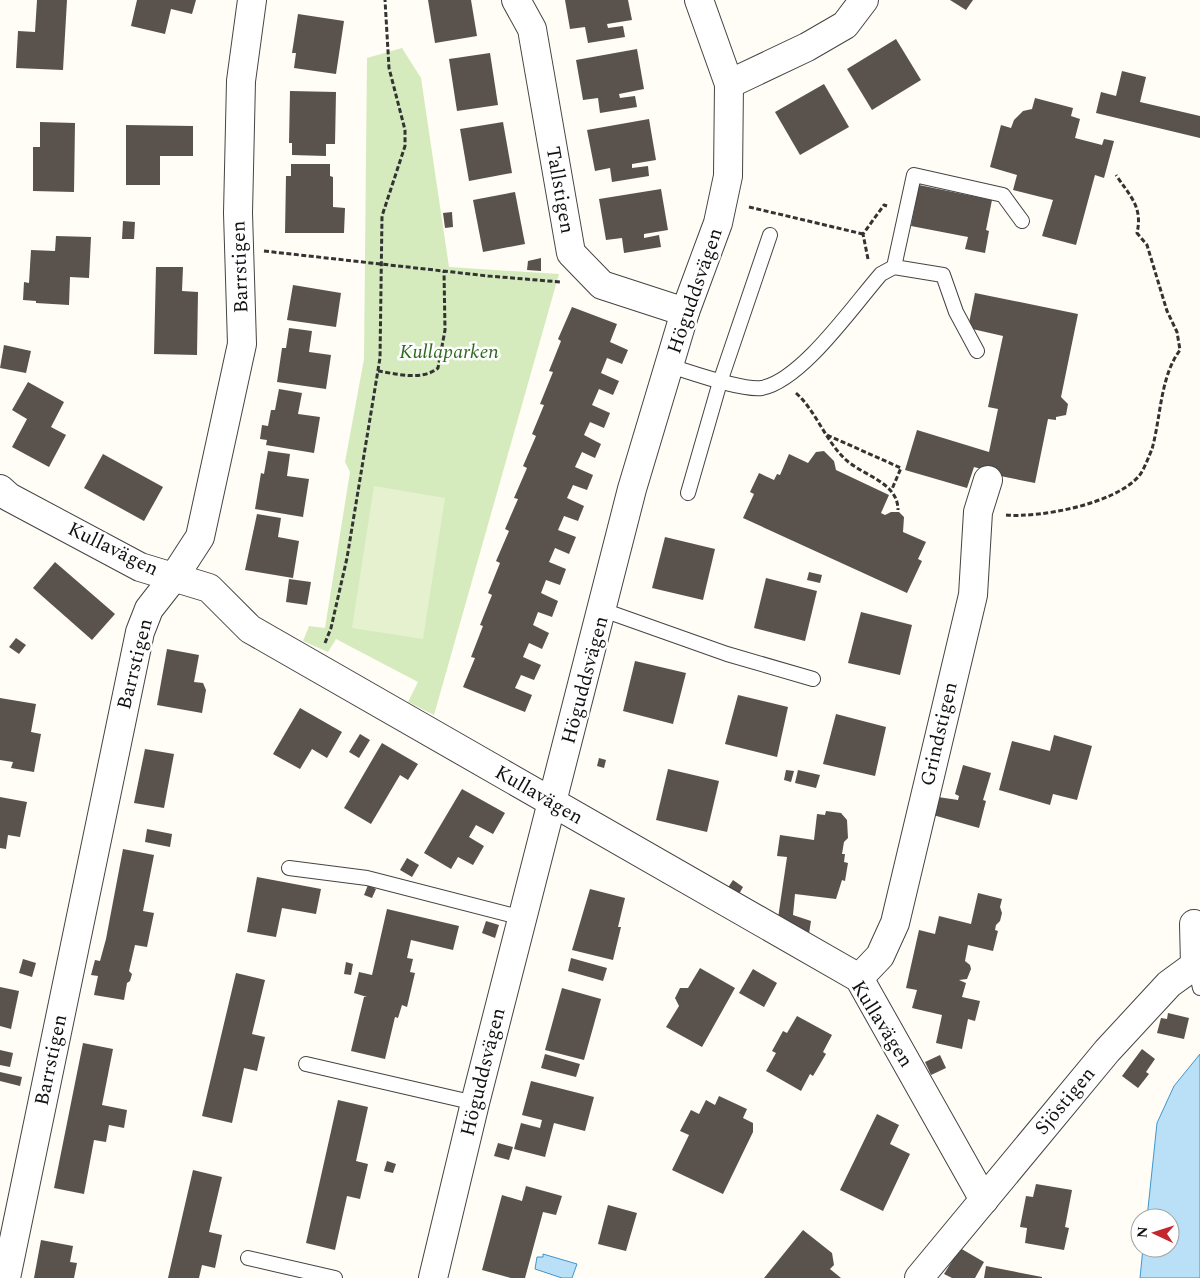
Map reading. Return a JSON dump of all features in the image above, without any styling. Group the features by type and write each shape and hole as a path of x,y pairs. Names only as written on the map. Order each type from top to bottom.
{"street":[{"name":"Barrstigen","path":"6,1278 140,632 149,609 174,577 200,537 242,344 238,213 241,81 252,0"},
{"name":"Tallstigen","path":"516,0 532,29 571,253 602,285 685,312"},
{"name":"Höguddsvägen","path":"433,1278 475,1103 603,610 632,489 685,312 718,223 728,176 729,84 699,0"},
{"path":"729,84 806,47 845,24 864,0"},
{"name":"Grindstigen","path":"859,978 880,956 895,923 973,595 978,512 988,480"},
{"name":"Kullavägen","path":"0,489 9,497 140,566 209,588 250,629 859,978 984,1200"},
{"name":"Sjöstigen","path":"919,1278 1107,1051 1169,984 1198,976 1194,924"}],"lane":[{"path":"894,267 914,175 1003,195 1022,221"},
{"path":"688,493 720,382 770,235"},
{"path":"670,366 720,382 760,388 782,381 807,360 881,274 894,267 942,275 956,312 977,351"},
{"path":"603,610 727,654 813,679"},
{"path":"288,868 368,878 523,918"},
{"path":"306,1064 475,1103"},
{"path":"248,1258 335,1278"}],"path":[{"path":"315,665 331,628 347,558 378,371 382,216 405,146 405,130 389,68 385,0"},
{"path":"978,512 1019,516 1072,509 1113,494 1139,476 1151,450 1166,383 1174,359 1180,350 1177,332 1164,303 1147,245 1137,233 1140,218 1133,201 1116,175"},
{"path":"723,200 863,234 884,205"},
{"path":"239,250 565,282 591,273"},
{"path":"378,371 409,375 430,375 438,368 445,330 444,271"},
{"path":"782,381 801,398 844,458 892,489 898,501 898,510"},
{"path":"826,434 901,468 892,489"}],"green space":[{"name":"Kullaparken","path":"402,48 421,78 449,267 559,274 434,715 408,702 418,682 336,639 328,652 303,641 309,626 325,628 350,472 345,462 364,359 367,58"},
{"path":"374,486 445,498 423,639 352,628"}],"water":[{"path":"1200,1054 1200,1278 1140,1278 1142,1258 1180,1258 1180,1208 1148,1208 1157,1123 1174,1086"},
{"path":"543,1254 577,1264 572,1278 562,1278 535,1269 537,1257 543,1257"}],"building":[{"path":"37,0 67,0 63,70 16,68 18,31 35,32"},
{"path":"137,0 196,0 192,14 171,9 165,34 131,26"},
{"path":"428,0 471,0 477,36 435,43"},
{"path":"565,0 628,0 632,20 607,24 608,28 623,26 625,37 588,43 585,27 570,29"},
{"path":"950,0 973,0 966,10"},
{"path":"298,14 344,21 336,74 294,68 296,53 292,53"},
{"path":"896,39 921,80 872,110 847,69"},
{"path":"637,49 644,89 619,94 620,98 635,96 637,107 600,113 598,98 583,100 576,60"},
{"path":"490,53 498,105 457,111 449,59"},
{"path":"1122,71 1146,77 1140,102 1200,116 1200,138 1096,113 1101,92 1116,96"},
{"path":"824,84 849,127 800,155 775,112"},
{"path":"290,91 336,92 335,144 326,144 326,156 292,155 292,143 289,143"},
{"path":"1035,98 1073,108 1071,116 1080,119 1075,138 1102,145 1104,139 1114,141 1104,178 1095,175 1076,245 1042,236 1053,200 1013,190 1017,175 990,167 1001,125 1011,128 1014,120 1023,111 1032,109"},
{"path":"649,119 656,160 632,164 632,168 648,166 649,176 612,182 610,168 595,171 587,130"},
{"path":"40,122 75,123 74,192 33,191 33,147 40,147"},
{"path":"503,122 512,173 469,181 460,129"},
{"path":"126,125 193,126 193,156 160,156 160,185 126,185"},
{"path":"291,164 330,164 330,176 333,177 333,207 345,208 344,233 285,233 286,176 291,176"},
{"path":"919,185 992,200 986,230 989,231 985,253 965,249 968,237 911,226"},
{"path":"661,189 668,230 644,234 644,238 659,235 661,247 624,253 622,238 606,240 599,199"},
{"path":"515,192 525,244 483,252 473,200"},
{"path":"452,212 453,227 445,228 443,213"},
{"path":"123,221 135,222 134,239 122,239"},
{"path":"56,236 91,237 89,278 70,277 69,305 36,303 36,301 23,300 24,282 29,283 31,250 55,251"},
{"path":"541,258 541,271 527,270 528,261"},
{"path":"156,267 183,267 182,291 198,292 197,355 154,354"},
{"path":"293,285 341,293 336,327 287,320"},
{"path":"975,293 1078,314 1061,397 1068,404 1066,415 1056,417 1056,420 1048,419 1035,483 985,473 985,470 974,467 967,488 905,470 917,430 989,452 998,409 988,407 1003,336 968,328"},
{"path":"572,307 617,324 610,342 628,350 622,364 607,358 601,373 619,381 613,395 599,389 592,405 610,413 604,428 590,422 584,435 601,444 595,458 582,452 575,467 593,475 587,490 573,485 567,498 584,506 578,521 564,516 558,530 576,537 569,554 555,548 549,562 566,569 560,585 546,580 541,593 558,601 552,617 538,612 533,625 549,633 542,649 529,643 523,657 541,665 534,680 521,675 515,688 532,695 525,712 463,687 475,658 471,657 483,626 480,625 492,595 488,593 500,563 496,561 509,531 505,529 518,499 514,498 527,468 523,466 536,436 532,434 544,405 540,404 553,372 549,371 561,341 558,339"},
{"path":"289,328 312,331 309,352 331,355 326,389 277,382 282,348 286,348"},
{"path":"4,345 31,351 26,373 0,368"},
{"path":"28,382 64,402 51,427 66,435 49,467 12,447 27,419 12,410"},
{"path":"279,389 302,393 298,414 320,417 314,453 266,445 267,440 260,439 262,425 268,426 271,410 275,410"},
{"path":"268,451 290,454 287,476 309,479 303,517 255,509 261,473 264,474"},
{"path":"824,451 834,461 836,470 889,495 881,513 885,515 891,512 899,512 904,517 903,532 926,542 918,559 922,561 907,593 743,518 754,494 750,492 759,473 774,480 777,474 780,475 789,454 808,463 816,452"},
{"path":"103,454 163,487 144,521 84,488"},
{"path":"257,514 281,518 278,537 299,541 293,578 245,570"},
{"path":"665,537 715,549 703,600 652,588"},
{"path":"55,562 115,614 92,640 33,588"},
{"path":"809,572 822,575 820,583 807,580"},
{"path":"766,578 817,591 805,641 754,628"},
{"path":"289,579 311,582 307,605 286,602"},
{"path":"861,612 912,625 900,675 848,663"},
{"path":"16,638 26,645 19,654 9,647"},
{"path":"167,649 199,655 194,682 203,683 206,690 202,713 157,705"},
{"path":"635,661 686,673 673,724 623,711"},
{"path":"738,695 788,707 777,757 725,744"},
{"path":"0,698 36,704 31,732 41,734 34,772 11,768 13,762 0,760"},
{"path":"300,708 342,732 327,758 312,749 300,769 273,754"},
{"path":"836,714 886,727 875,776 823,764"},
{"path":"360,734 370,740 359,758 349,752"},
{"path":"1054,735 1092,746 1077,800 1053,794 1050,805 999,790 1012,741 1050,751"},
{"path":"382,743 418,764 408,780 400,775 371,824 344,808"},
{"path":"145,749 174,754 164,808 134,803"},
{"path":"599,758 606,760 604,768 597,766"},
{"path":"963,765 991,773 983,800 986,801 979,828 933,815 938,797 958,800 959,796 955,794"},
{"path":"668,769 719,781 707,832 656,820"},
{"path":"786,770 794,771 791,782 784,780"},
{"path":"798,770 820,775 816,788 795,783"},
{"path":"462,789 505,813 493,834 476,825 469,837 484,846 473,865 458,857 451,869 424,853"},
{"path":"0,797 27,802 20,837 8,835 6,849 0,848"},
{"path":"826,811 841,813 847,820 848,838 844,842 842,854 845,854 844,862 848,863 845,881 842,880 836,899 795,894 793,915 811,921 808,940 777,925 787,857 777,856 780,835 814,840 817,814 825,815"},
{"path":"147,829 172,834 170,847 145,842"},
{"path":"123,849 154,855 143,911 154,913 147,947 135,945 129,971 132,974 130,981 127,983 124,1000 94,995 98,976 91,975 95,960 100,961 106,939"},
{"path":"407,858 419,865 412,877 400,870"},
{"path":"257,877 321,889 316,914 282,908 276,937 247,932"},
{"path":"733,880 743,887 738,896 727,889"},
{"path":"368,885 376,889 372,898 364,895"},
{"path":"590,889 625,898 618,927 621,927 613,960 572,950"},
{"path":"978,893 1002,899 1000,907 1002,913 1000,921 996,925 995,930 998,931 993,951 968,945 965,961 970,965 971,969 967,979 959,980 966,983 962,997 980,1001 975,1021 968,1019 962,1049 936,1043 942,1015 912,1008 917,990 906,988 919,930 935,934 939,916 971,924"},
{"path":"387,909 459,926 453,950 411,940 407,958 413,959 410,972 415,973 407,1007 402,1005 398,1018 395,1017 385,1059 351,1051 364,997 367,997 354,993 359,972 372,975"},
{"path":"486,921 499,925 495,938 482,933"},
{"path":"571,958 607,968 603,981 568,971"},
{"path":"23,959 36,963 32,977 19,973"},
{"path":"346,962 353,964 351,975 344,974"},
{"path":"700,968 735,988 702,1047 666,1027 679,1006 675,998 680,988 688,988"},
{"path":"753,969 777,983 764,1007 739,993"},
{"path":"236,973 265,980 252,1034 265,1037 257,1071 244,1068 232,1123 202,1116"},
{"path":"0,987 19,991 11,1029 0,1026"},
{"path":"562,988 601,999 584,1060 545,1050"},
{"path":"1168,1013 1189,1018 1184,1039 1157,1033 1161,1018 1167,1019"},
{"path":"797,1016 832,1035 823,1052 826,1054 813,1076 810,1074 801,1091 766,1071 776,1053 772,1051 783,1031 787,1033"},
{"path":"83,1043 113,1049 102,1105 127,1110 124,1128 109,1125 106,1142 94,1140 84,1194 54,1188"},
{"path":"1142,1049 1155,1059 1146,1072 1149,1074 1138,1088 1122,1076"},
{"path":"0,1050 13,1053 10,1067 0,1065"},
{"path":"545,1054 580,1064 576,1077 541,1068"},
{"path":"940,1055 946,1068 931,1075 925,1062"},
{"path":"0,1072 22,1077 20,1086 0,1081"},
{"path":"531,1081 594,1097 585,1131 554,1123 545,1157 514,1149 521,1123 540,1128 542,1120 522,1115"},
{"path":"719,1096 747,1109 743,1118 753,1123 753,1132 723,1194 672,1170 689,1135 680,1131 691,1110 699,1114 706,1100 715,1105"},
{"path":"338,1100 368,1107 356,1161 368,1164 360,1199 347,1196 335,1250 306,1243"},
{"path":"877,1114 899,1125 890,1144 910,1154 883,1211 840,1190"},
{"path":"498,1143 513,1147 509,1160 494,1156"},
{"path":"387,1161 396,1164 393,1173 384,1171"},
{"path":"193,1170 222,1177 209,1232 222,1235 215,1268 202,1265 199,1278 168,1278"},
{"path":"1036,1184 1072,1190 1065,1227 1069,1228 1064,1250 1025,1243 1027,1228 1020,1227 1026,1196 1033,1197"},
{"path":"526,1186 562,1196 556,1215 543,1212 525,1278 511,1278 482,1270 502,1195 522,1201"},
{"path":"608,1205 637,1213 626,1251 598,1244"},
{"path":"803,1230 832,1253 834,1265 830,1269 841,1278 764,1278"},
{"path":"41,1240 73,1246 70,1262 77,1263 74,1278 34,1278"},
{"path":"960,1248 984,1262 975,1278 952,1278 944,1274"},
{"path":"986,1266 1042,1277 1042,1278 984,1278"}]}
